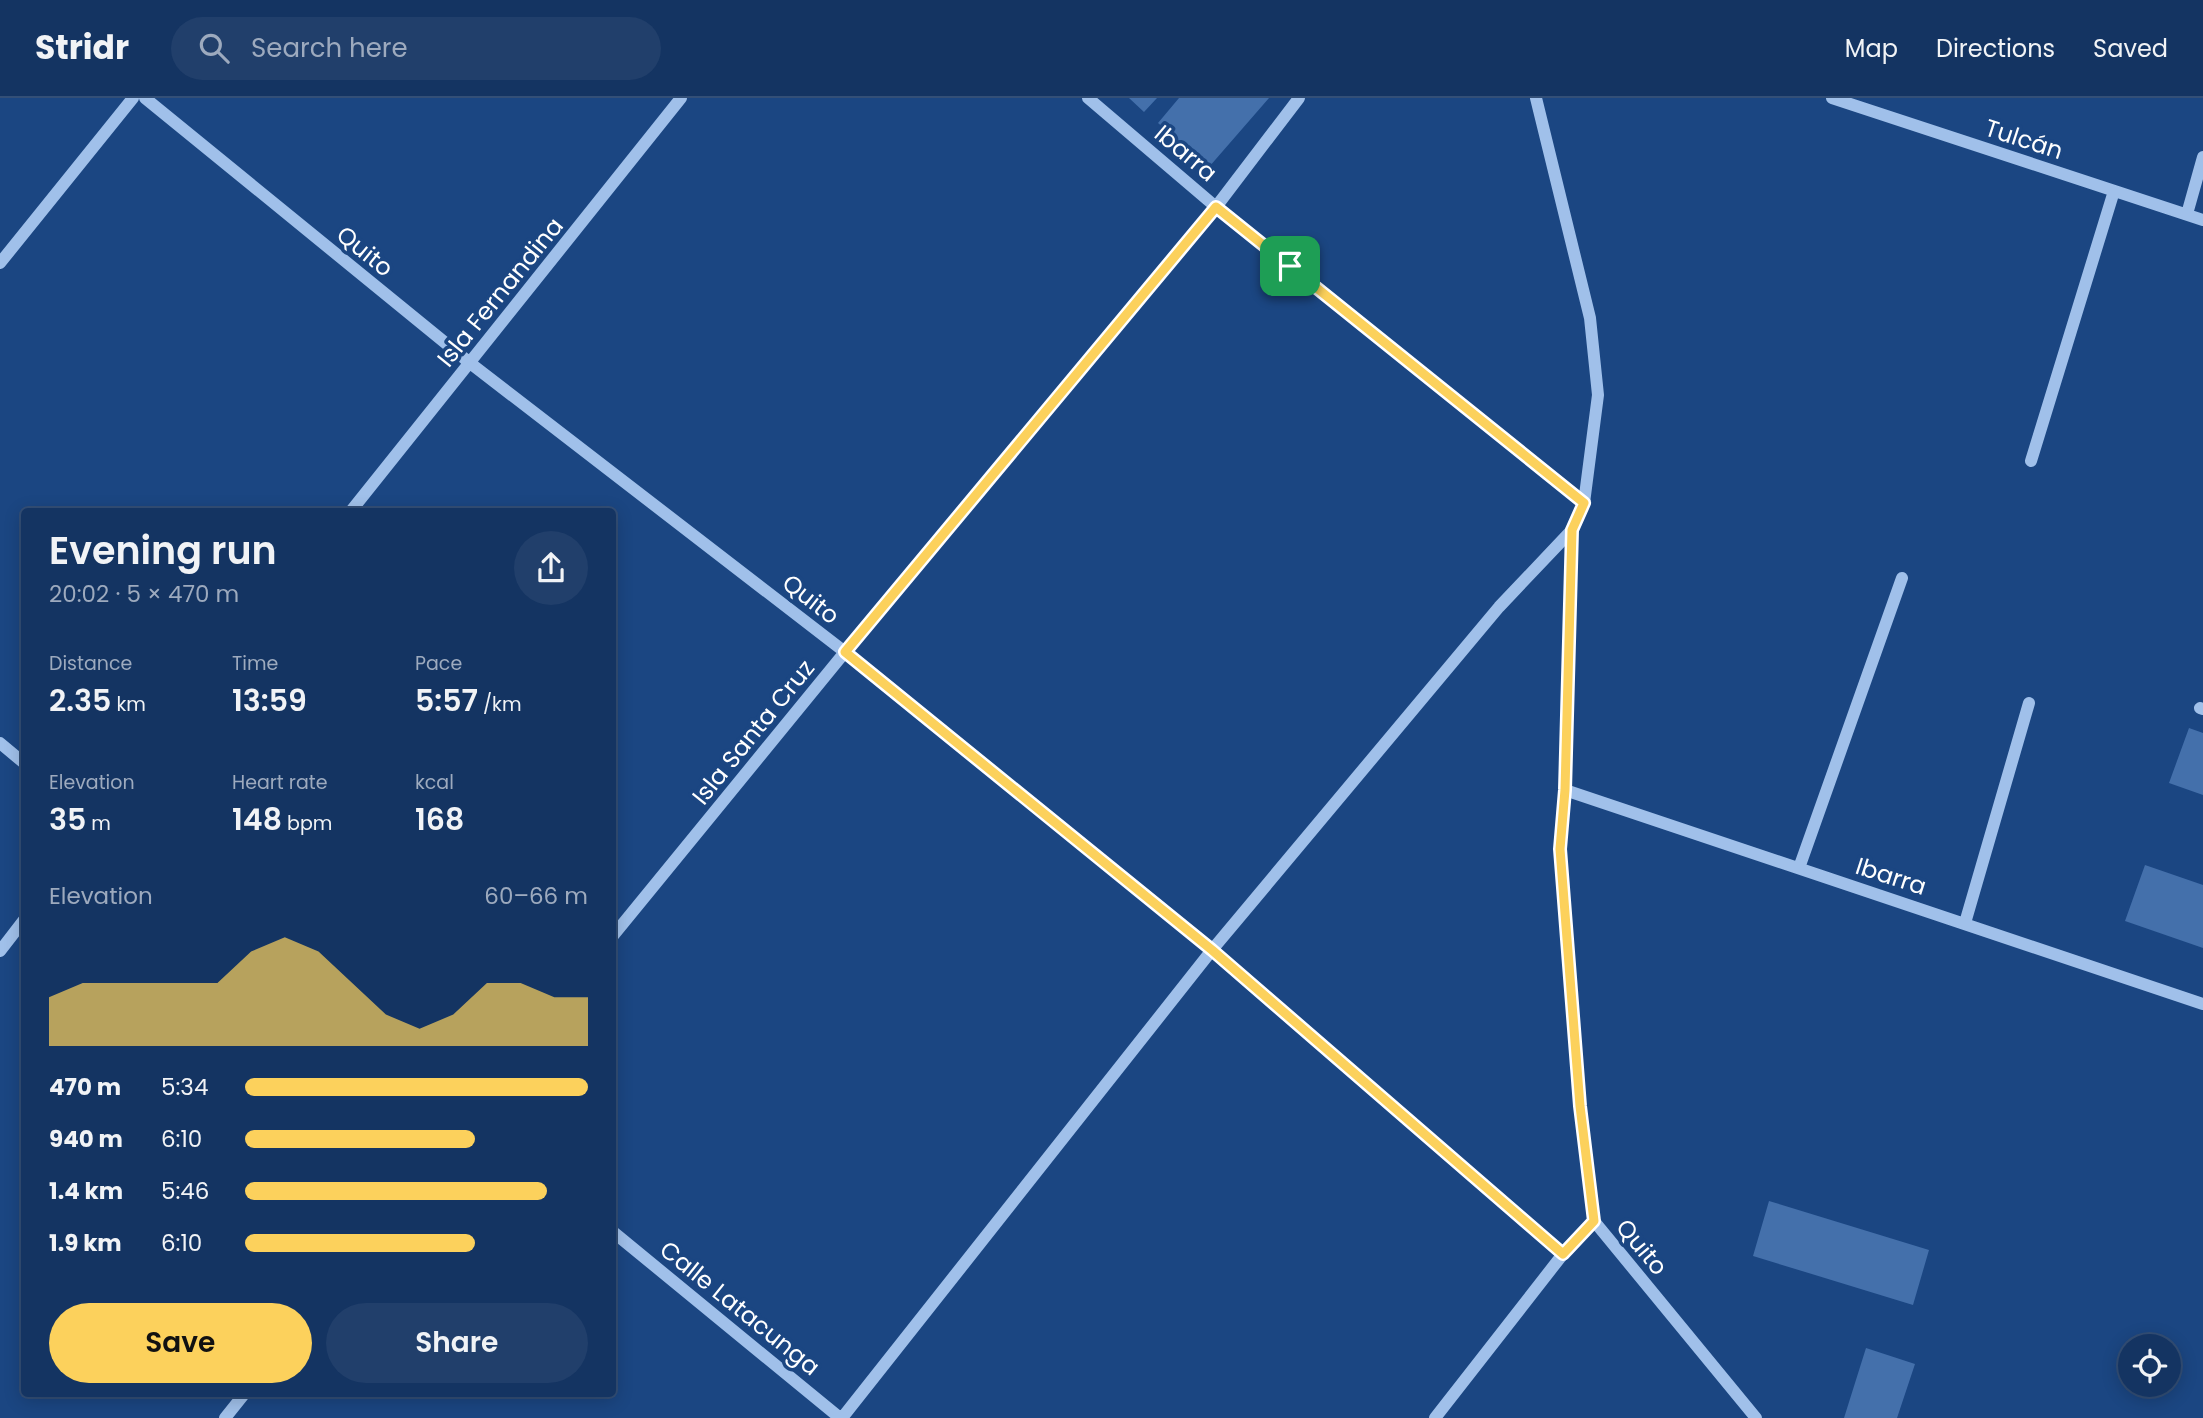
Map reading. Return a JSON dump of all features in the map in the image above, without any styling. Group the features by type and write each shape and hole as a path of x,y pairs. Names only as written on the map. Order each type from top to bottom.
{"street":[{"path":"0,263 133,98"},
{"name":"Quito","path":"145,98 470,363 845,652 1212,950 1563,1254 1594,1221 1756,1418"},
{"name":"Isla Fernandina","path":"353,508 681,98"},
{"name":"Ibarra","path":"1088,98 1216,207 1584,503"},
{"name":"Isla Santa Cruz","path":"616,932 845,652 1216,207 1298,98"},
{"path":"841,1418 1212,950 1499,607 1572,530 1584,503 1598,395 1590,318 1536,98"},
{"name":"Tulcán","path":"1832,98 1858,102 2203,220"},
{"path":"2187,215 2203,157"},
{"path":"2031,461 2114,191"},
{"path":"1572,530 1565,790 1560,849 1580,1106 1594,1221"},
{"path":"1799,868 1902,578"},
{"path":"1965,923 2029,703"},
{"path":"0,743 21,760"},
{"name":"Ibarra","path":"1565,790 2203,1004"},
{"path":"0,951 21,924"},
{"name":"Calle Latacunga","path":"616,1234 841,1418"},
{"path":"1435,1418 1563,1254"},
{"path":"225,1418 242,1397"}],"building":[{"path":"1129,98 1157,98 1144,112"},
{"path":"1179,98 1269,98 1209,167 1158,123"},
{"path":"2189,728 2203,733 2203,795 2169,783"},
{"path":"2145,865 2203,885 2203,948 2125,921"},
{"path":"1769,1201 1929,1250 1913,1305 1753,1256"},
{"path":"1866,1348 1915,1364 1897,1418 1844,1418"}],"route":[{"path":"1216,207 1290,266 1584,503 1572,530 1565,790 1560,849 1580,1106 1594,1221 1563,1254 1212,950 845,652 1216,207"}]}
